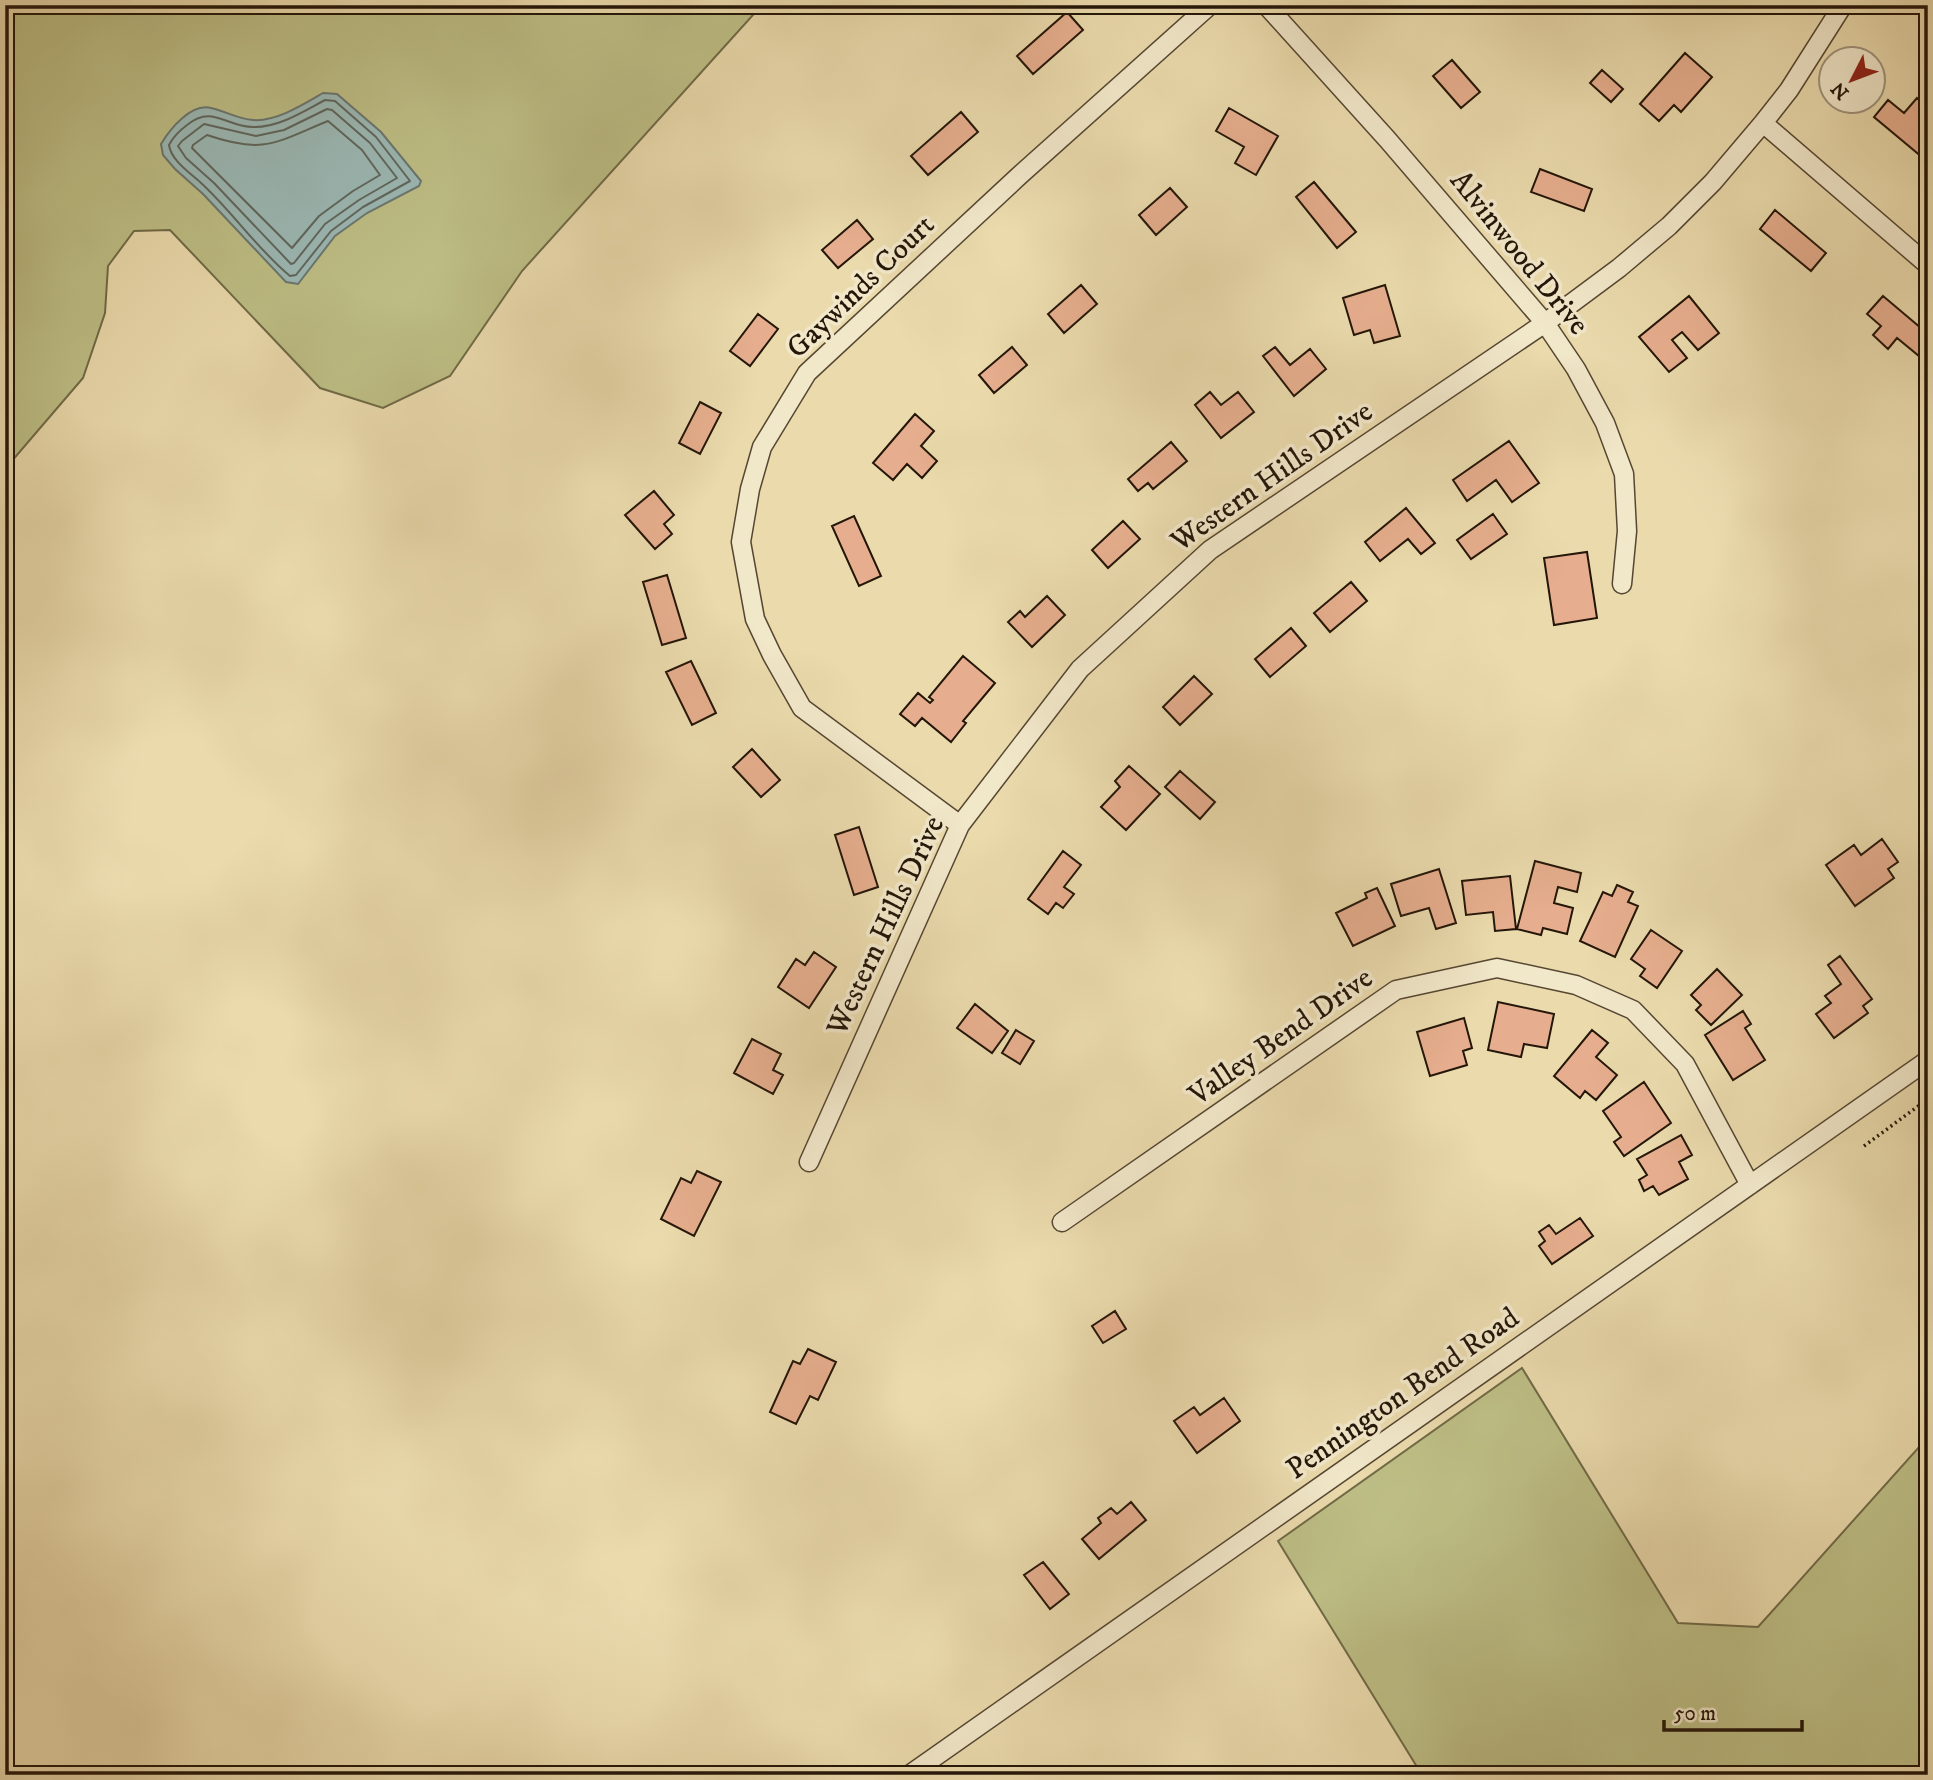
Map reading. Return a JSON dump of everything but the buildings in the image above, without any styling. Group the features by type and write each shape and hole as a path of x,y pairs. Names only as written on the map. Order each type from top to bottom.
{"street":[{"name":"Gaywinds Court","path":"960,825 802,708 772,655 755,619 741,542 750,489 762,447 807,373 1020,175 1210,5"},
{"name":"Alvinwood Drive","path":"1266,5 1387,139 1545,323 1576,369 1605,423 1624,474 1627,531 1622,584"},
{"name":"Western Hills Drive","path":"809,1162 960,825 1080,669 1209,550 1545,323 1619,268 1669,226 1713,182 1789,90 1843,5"},
{"path":"1763,123 1928,265"},
{"name":"Valley Bend Drive","path":"1062,1223 1396,990 1497,968 1576,985 1633,1010 1685,1064 1749,1185"},
{"name":"Pennington Bend Road","path":"909,1775 1928,1060"}],"path":[{"path":"1864,1146 1928,1099"}],"green space":[{"path":"5,5 762,5 522,271 450,376 383,408 320,388 170,230 134,231 108,266 105,313 83,378 5,469"},
{"path":"1522,1368 1678,1623 1758,1627 1928,1437 1928,1775 1422,1775 1278,1541"}],"water":[{"path":"323,93 337,94 381,132 421,181 419,186 367,213 335,236 298,284 286,282 203,194 175,169 163,155 161,144 176,125 196,109 211,108 242,118 262,120 290,111"}]}
